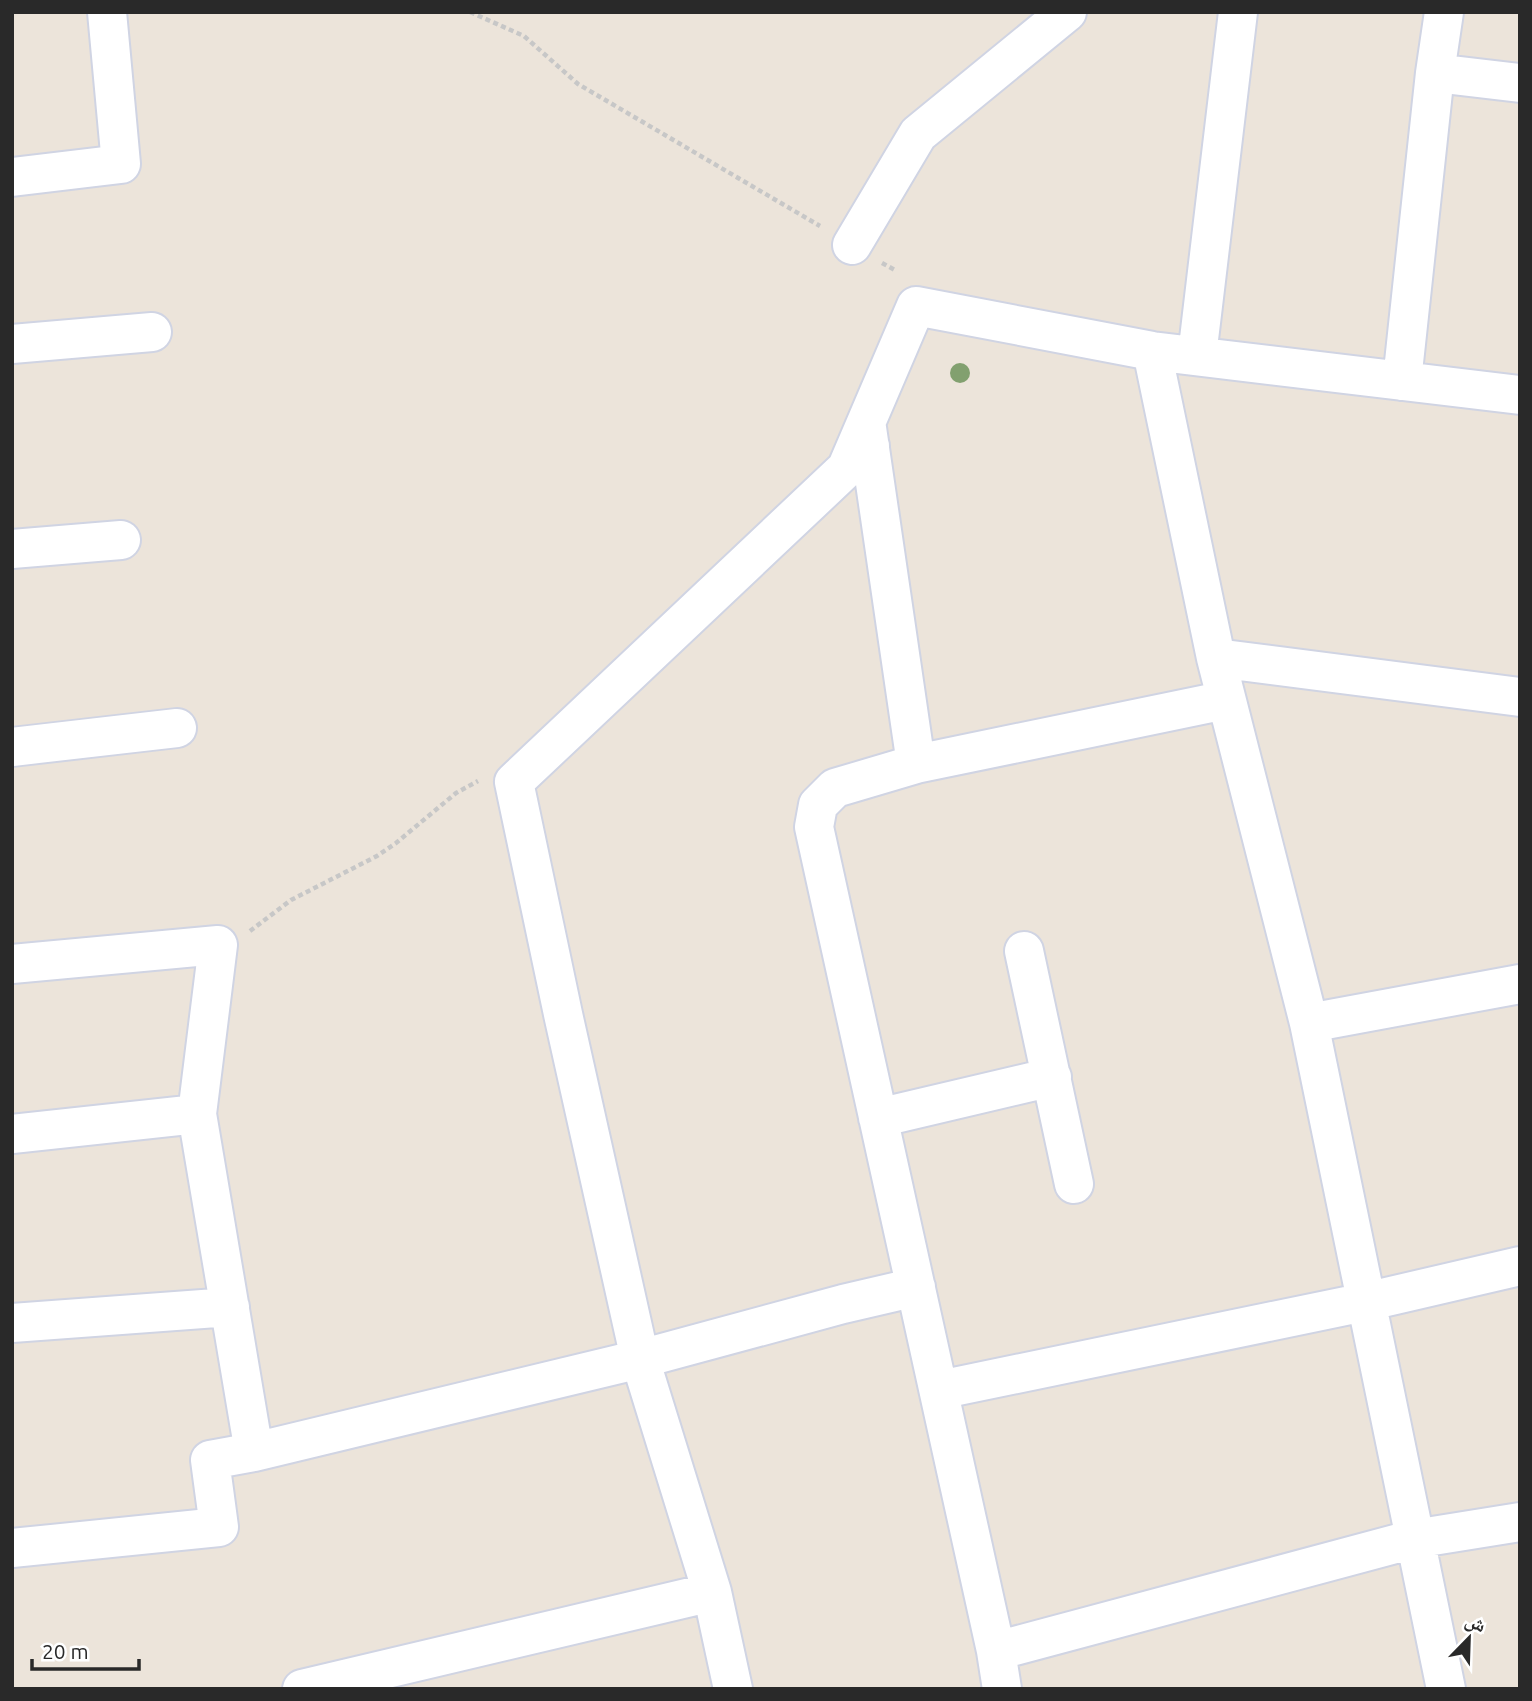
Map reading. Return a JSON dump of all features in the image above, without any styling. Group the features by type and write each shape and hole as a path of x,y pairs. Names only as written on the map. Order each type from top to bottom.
{"street":[{"path":"12,177 121,164 107,12"},
{"path":"859,232 918,134 1067,12"},
{"path":"1197,356 1238,12"},
{"path":"1402,381 1444,12"},
{"path":"1435,73 1520,83"},
{"path":"733,1689 712,1592 640,1359 514,782 861,446 916,306 1152,351 1520,395"},
{"path":"12,344 152,332"},
{"path":"1152,351 1216,658 1309,1023 1446,1689"},
{"path":"861,446 916,764"},
{"path":"12,550 121,540"},
{"path":"1216,658 1520,697"},
{"path":"1002,1689 996,1651 814,827 818,805 835,788 916,764 1226,700"},
{"path":"12,747 177,728"},
{"path":"12,964 218,945 197,1114 254,1452"},
{"path":"1024,951 1074,1184"},
{"path":"1309,1023 1520,984"},
{"path":"878,1118 1052,1077"},
{"path":"12,1134 197,1114"},
{"path":"939,1390 1365,1302 1520,1266"},
{"path":"12,1548 219,1527 210,1460 254,1452 640,1359 831,1307 916,1287"},
{"path":"12,1323 230,1307"},
{"path":"996,1651 1414,1539 1520,1522"},
{"path":"302,1689 712,1592"}],"path":[{"path":"470,12 524,36 578,84 859,232 895,270 859,232"},
{"path":"218,945 238,940 291,900 396,844 456,793 479,780 497,776 514,782"}]}
